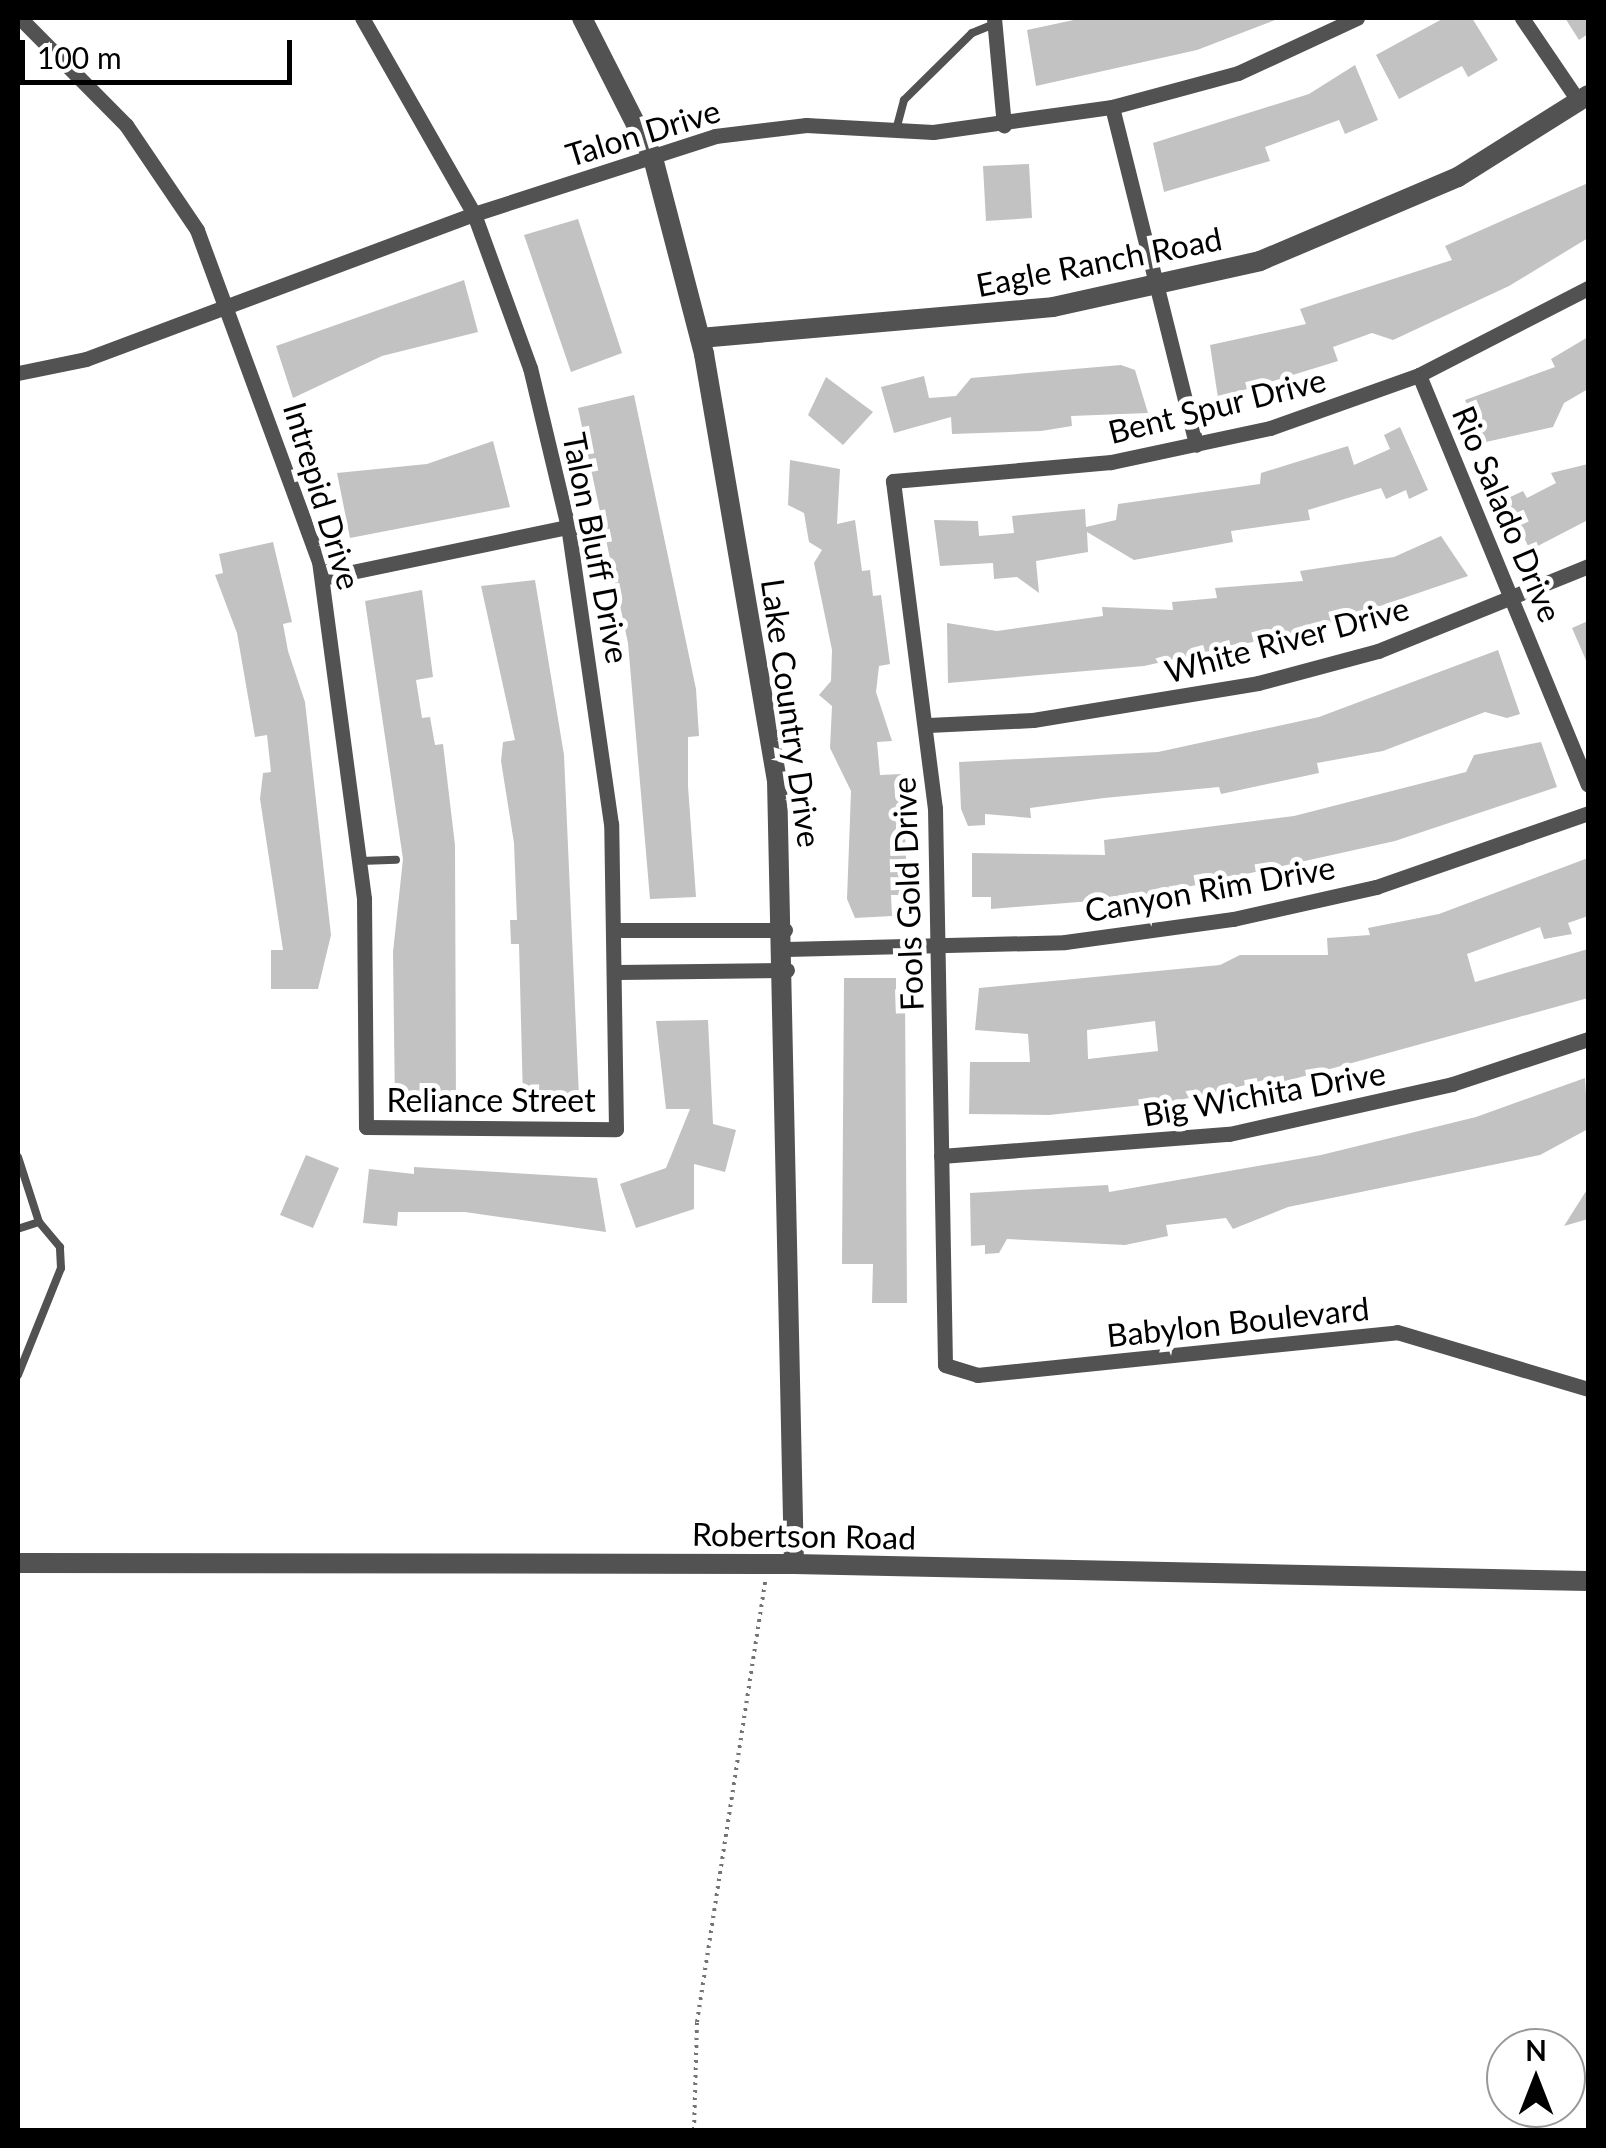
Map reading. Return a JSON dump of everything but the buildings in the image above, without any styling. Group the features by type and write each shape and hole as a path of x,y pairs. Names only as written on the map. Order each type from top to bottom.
{"street":[{"name":"Intrepid Drive","path":"20,18 156,166 232,306 323,578 361,861 366,1127"},
{"name":"Talon Bluff Drive","path":"362,18 474,214 530,368 568,527 594,672 616,930 616,1129"},
{"name":"Lake Country Drive","path":"582,18 652,158 700,338 776,780 786,950 794,1564"},
{"name":"Talon Drive","path":"18,373 232,306 474,214 757,129 1004,126 1112,107 1238,73 1357,18"},
{"path":"1522,18 1584,99"},
{"path":"994,21 1004,126"},
{"name":"Eagle Ranch Road","path":"700,338 960,319 1156,288 1366,220 1584,99"},
{"path":"1112,107 1196,445"},
{"name":"Bent Spur Drive","path":"892,481 1196,445 1419,376 1588,288"},
{"name":"Rio Salado Drive","path":"1419,376 1588,785"},
{"name":"Fools Gold Drive","path":"892,481 928,725 941,948 940,1308"},
{"path":"323,578 568,527"},
{"name":"White River Drive","path":"928,725 1033,720 1258,683 1514,600 1588,566"},
{"name":"Canyon Rim Drive","path":"786,950 941,948 1233,919 1376,887 1588,813"},
{"path":"616,930 786,950"},
{"path":"618,972 786,950"},
{"name":"Big Wichita Drive","path":"941,1156 1228,1134 1452,1084 1588,1039"},
{"name":"Reliance Street","path":"366,1127 616,1129"},
{"name":"Babylon Boulevard","path":"940,1308 940,1347 955,1372 1397,1332 1588,1389"},
{"name":"Robertson Road","path":"18,1563 794,1564 1588,1581"}],"lane":[{"path":"896,130 904,100 972,33 994,21"},
{"path":"361,861 396,860"},
{"path":"18,1157 39,1222 60,1247 60,1268 18,1375"},
{"path":"18,1229 39,1222"}],"path":[{"path":"694,2130 697,2022 763,1632 766,1564"}]}
